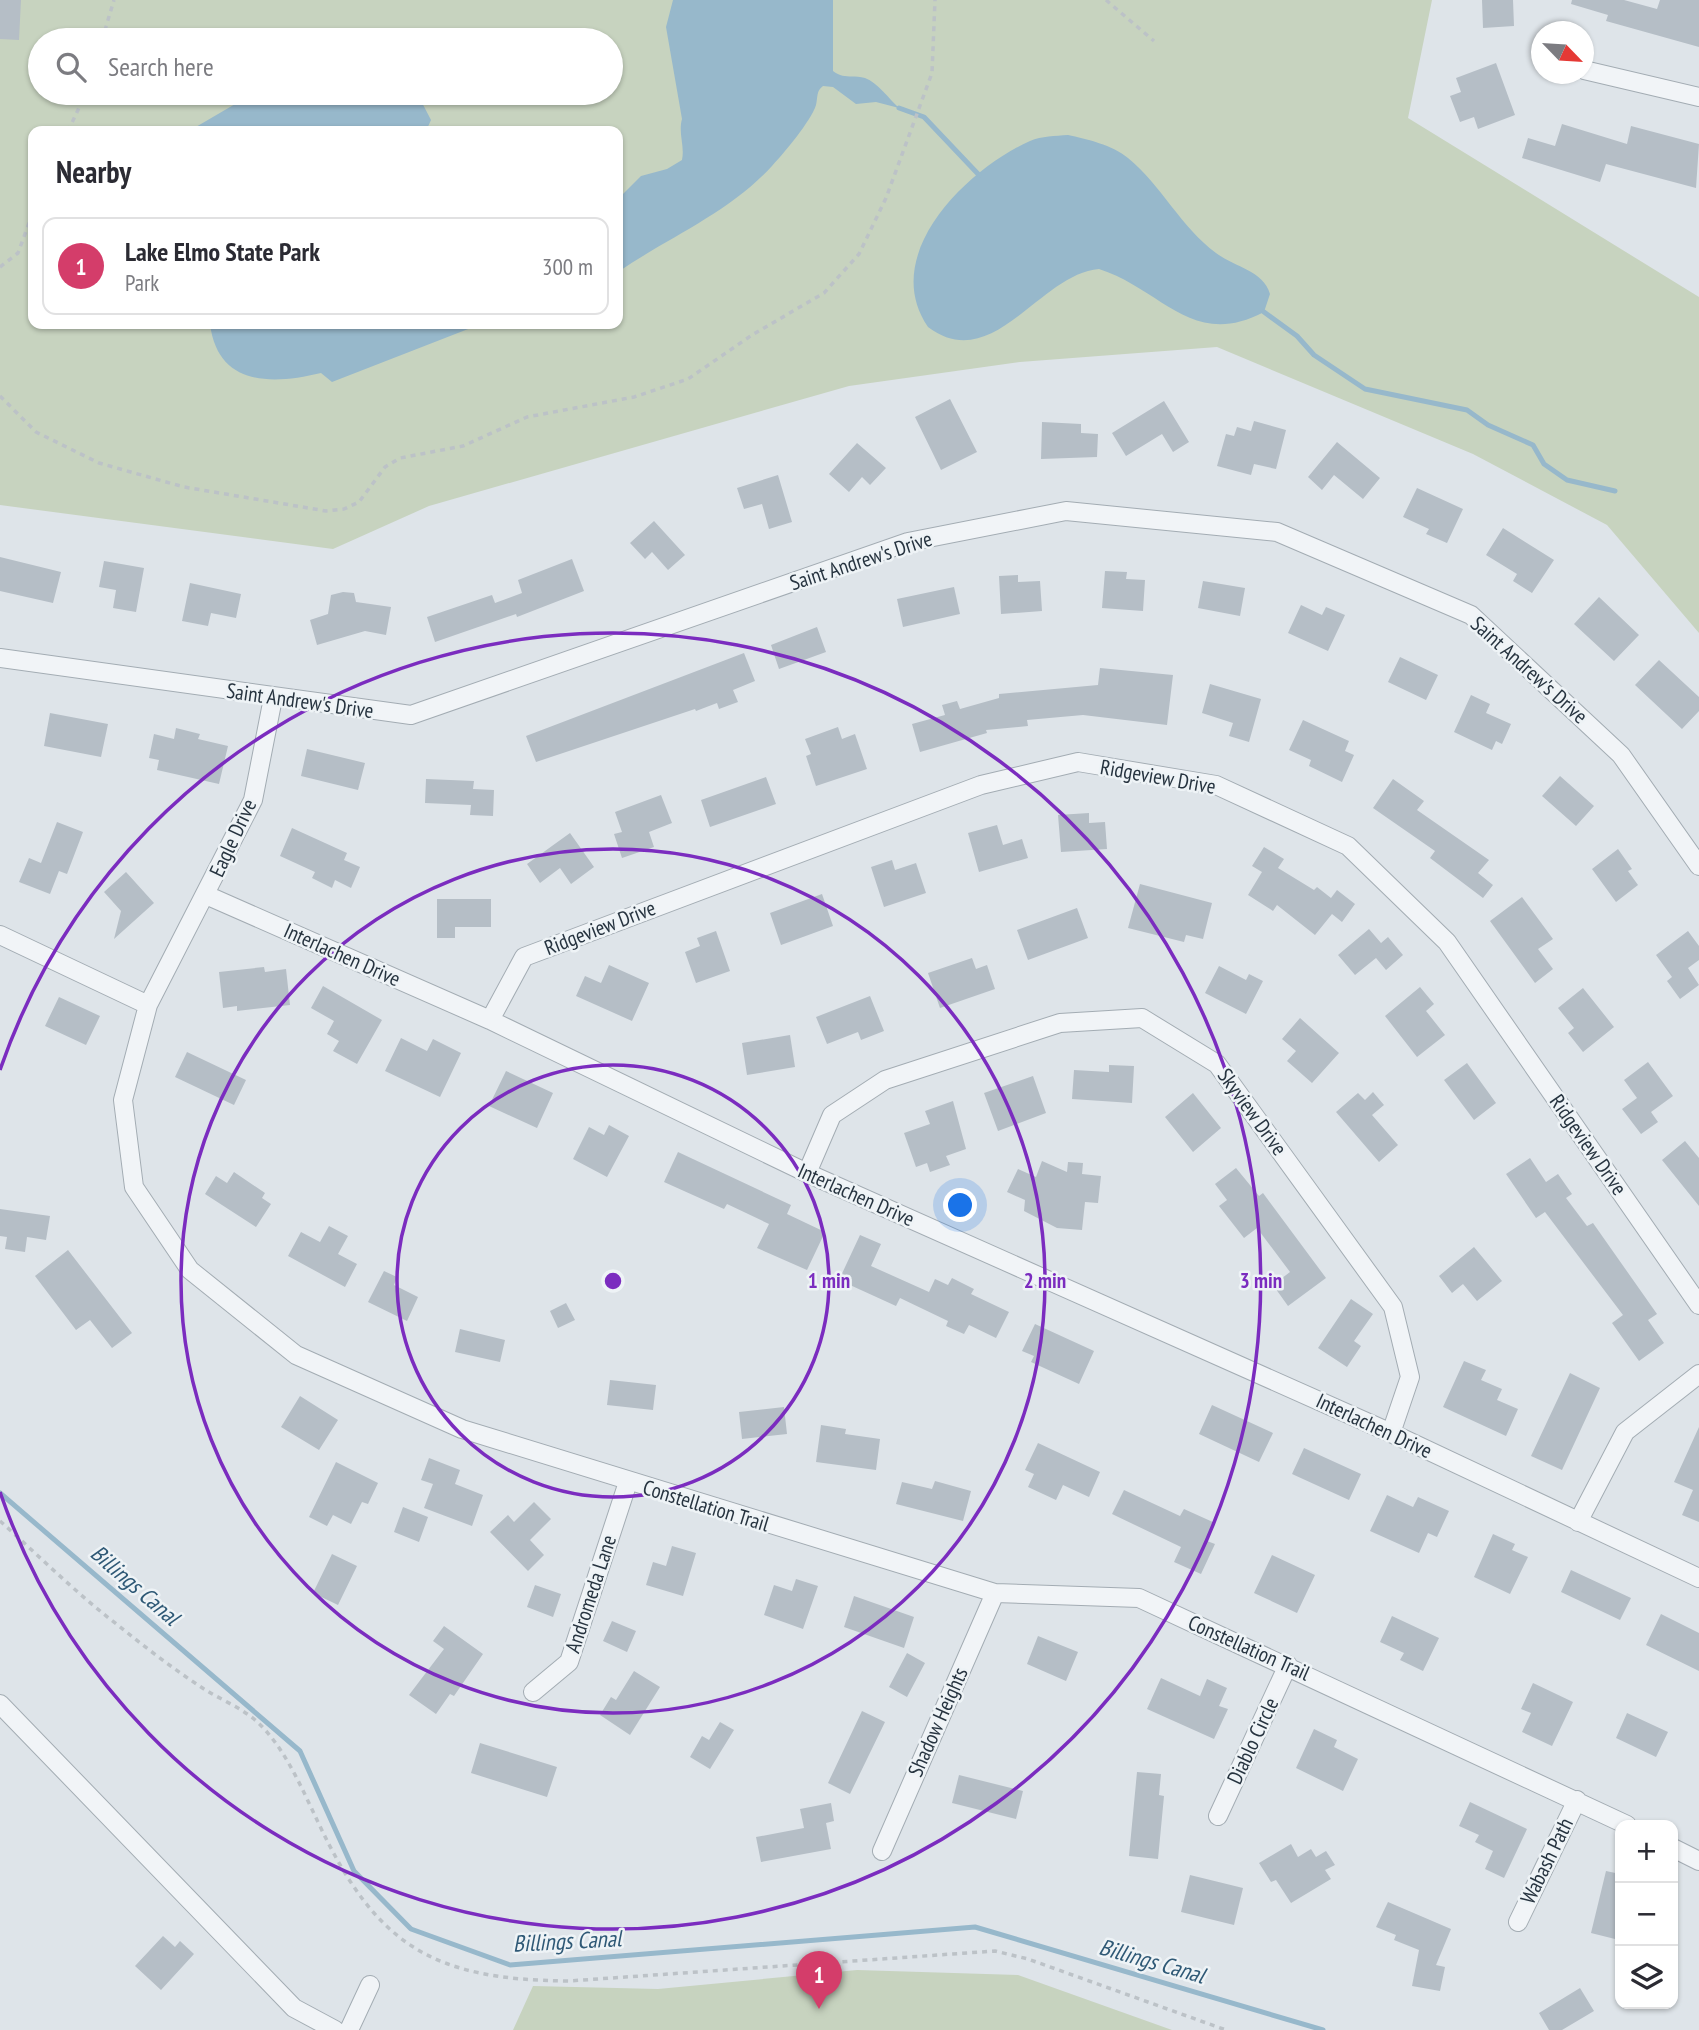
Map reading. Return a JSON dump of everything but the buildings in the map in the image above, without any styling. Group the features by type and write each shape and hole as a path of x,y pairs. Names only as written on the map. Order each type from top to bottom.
{"street":[{"path":"1594,72 1699,97"},
{"name":"Saint Andrew's Drive","path":"0,658 273,698 411,715 908,542 1066,511 1277,532 1471,615 1621,755 1699,866"},
{"name":"Eagle Drive","path":"206,895 253,800 273,698"},
{"name":"Ridgeview Drive","path":"490,1020 524,957 981,785 1078,762 1216,785 1348,846 1447,942 1699,1305"},
{"name":"Constellation Trail","path":"206,895 148,1004 123,1100 134,1187 190,1270 296,1355 462,1429 995,1593 1139,1598 1617,1820"},
{"name":"Interlachen Drive","path":"206,895 490,1020 807,1173 1391,1433 1699,1578"},
{"path":"0,935 148,1004"},
{"name":"Skyview Drive","path":"807,1173 832,1115 885,1080 1060,1023 1142,1018 1217,1063 1393,1307 1410,1377 1391,1433"},
{"path":"1578,1522 1625,1432 1699,1374"},
{"name":"Andromeda Lane","path":"533,1692 569,1662 628,1482"},
{"name":"Shadow Heights","path":"882,1851 995,1593"},
{"name":"Diablo Circle","path":"1218,1816 1288,1665"},
{"path":"0,1704 294,2008 335,2030"},
{"name":"Wabash Path","path":"1518,1922 1577,1800"},
{"path":"1678,1850 1699,1861"},
{"path":"349,2030 370,1985"}],"path":[{"path":"106,28 114,0"},
{"path":"0,396 43,437 76,454 120,470 184,487 313,510 344,509 359,502 379,474 400,458 475,442 527,417 634,397 676,384 708,368 752,335 812,302 843,275 866,241 934,62 934,0"},
{"path":"1106,0 1154,41"},
{"path":"70,126 80,105"},
{"path":"0,267 18,253 28,226"},
{"path":"0,1521 117,1625 202,1687 254,1719 286,1759 336,1861 367,1907 391,1933 448,1965 480,1975 518,1981 569,1981 995,1951 1028,1959 1226,2030"}],"green space":[{"path":"0,0 1432,0 1408,118 1699,297 1699,633 1607,525 1473,454 1217,347 1020,362 849,386 429,506 333,549 0,505"},
{"path":"857,1970 1018,1975 1172,2030 513,2030 533,1986 658,1989"}],"water":[{"path":"673,0 833,0 833,71 870,80 899,108 876,102 856,104 833,87 823,86 818,92 813,112 803,128 755,183 718,211 623,269 623,194 641,176 667,169 682,160 682,119 666,27"},
{"path":"233,105 423,105 431,120 428,126 198,126"},
{"path":"1068,135 1107,146 1128,158 1204,243 1223,258 1261,279 1270,294 1264,312 1239,322 1217,324 1197,320 1178,312 1121,278 1099,269 1077,275 1056,287 995,332 974,339 952,339 928,327 916,299 914,271 922,243 937,217 958,192 981,171 1006,154 1035,139"},
{"path":"211,329 468,329 332,382 321,373 284,379 250,376 235,370 224,360 215,344"}],"waterway":[{"path":"899,108 924,117 979,175"},
{"path":"1264,312 1297,336 1314,355 1365,389 1467,410 1488,425 1533,445 1544,464 1567,480 1615,491"},
{"name":"Billings Canal","path":"0,1493 300,1751 354,1871 411,1929 510,1965 975,1927 1323,2030"}],"place":[{"name":"Lake Elmo State Park","path":"819,2009"}]}
